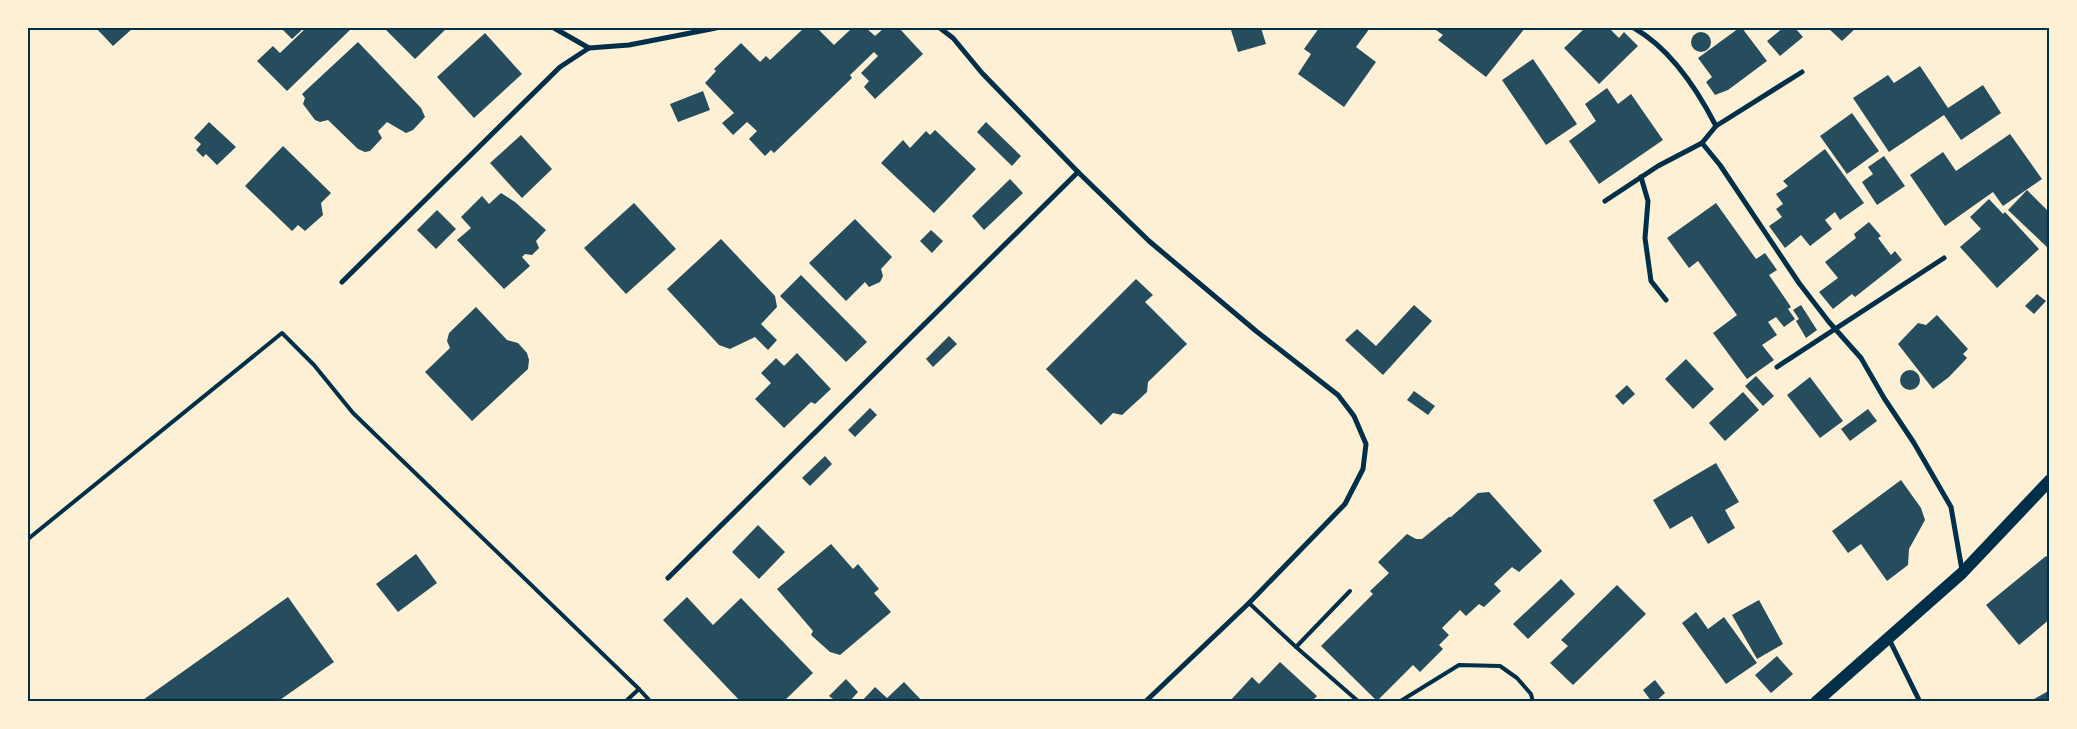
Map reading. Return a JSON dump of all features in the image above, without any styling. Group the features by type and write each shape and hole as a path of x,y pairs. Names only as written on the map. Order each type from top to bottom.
{"main road":[{"path":"1816,702 1962,573 2050,480"}],"street":[{"path":"554,28 589,48"},
{"path":"342,282 560,67 589,48 629,45 716,28"},
{"path":"940,28 953,38 982,73 1078,172 1149,241 1256,331 1338,395 1354,416 1366,444 1364,470 1345,504 1249,603 1145,702"},
{"path":"1634,28 1646,35 1669,56 1702,99 1716,126"},
{"path":"1605,201 1658,166 1702,143 1716,126 1802,72"},
{"path":"1702,143 1720,165 1799,283 1834,328 1861,358 1884,398 1914,443 1951,507 1962,573"},
{"path":"668,578 1078,172"},
{"path":"1641,177 1648,201 1645,238 1651,281 1666,300"},
{"path":"1777,367 1834,328 1944,258"},
{"path":"1889,638 1920,702"}],"lane":[{"path":"28,539 282,332 314,366 353,414 651,702"},
{"path":"1296,647 1350,591"},
{"path":"1249,603 1359,702"},
{"path":"1399,702 1459,665 1500,666 1517,678 1531,694 1533,702"},
{"path":"625,702 639,689"}],"building":[{"path":"96,28 133,28 113,46"},
{"path":"281,28 304,28 292,39"},
{"path":"306,28 352,28 287,91 257,61 273,46 280,53"},
{"path":"384,28 447,28 415,59"},
{"path":"804,28 817,28 834,45 851,29 866,28 875,36 884,28 899,28 923,54 875,99 864,87 869,81 861,73 878,56 874,52 850,75 852,78 774,153 771,150 765,156 749,139 757,131 747,122 733,135 722,123 734,113 705,83 716,71 714,69 741,43 760,62 766,56 770,60"},
{"path":"1261,28 1266,44 1238,52 1231,30"},
{"path":"1319,28 1370,28 1356,47 1376,62 1344,107 1298,74 1311,54 1304,49"},
{"path":"1433,28 1525,28 1486,77 1438,40 1443,35"},
{"path":"1585,28 1609,28 1619,38 1624,32 1638,46 1599,84 1564,48"},
{"path":"1739,28 1742,28 1767,61 1728,90 1715,95 1706,82 1712,77 1698,58"},
{"path":"1783,28 1795,28 1803,37 1780,56 1767,41"},
{"path":"1828,28 1856,28 1842,41"},
{"path":"1701,32 1708,35 1711,42 1708,49 1701,52 1694,49 1691,42 1694,35"},
{"path":"485,33 522,74 474,118 437,77"},
{"path":"358,42 421,108 425,117 413,130 406,133 387,122 378,131 382,138 370,151 365,152 358,149 328,120 320,122 315,120 303,104 305,98 302,94"},
{"path":"1533,59 1577,124 1546,145 1502,80"},
{"path":"1920,66 1948,108 1983,85 2001,113 1961,140 1944,115 1889,152 1853,98 1888,75 1894,83"},
{"path":"1607,88 1618,104 1631,94 1663,140 1599,184 1569,141 1596,121 1585,104"},
{"path":"703,91 710,110 678,122 670,104"},
{"path":"1852,113 1879,151 1847,174 1820,136"},
{"path":"209,122 236,147 217,165 206,154 203,157 196,150 201,144 194,138"},
{"path":"986,122 1021,156 1012,166 977,132"},
{"path":"935,130 976,169 934,213 881,163 903,140 910,148 926,131 930,135"},
{"path":"2010,134 2042,179 2003,206 1993,192 1945,226 1910,175 1943,152 1956,171"},
{"path":"521,135 552,169 522,198 490,163"},
{"path":"283,146 331,193 321,203 323,215 305,231 298,225 292,231 245,186"},
{"path":"1825,149 1864,203 1840,220 1835,212 1825,220 1832,229 1810,246 1801,235 1785,248 1769,226 1782,217 1776,209 1783,204 1776,194 1788,186 1783,181"},
{"path":"1884,156 1905,186 1877,205 1862,182 1873,174 1868,167"},
{"path":"1010,179 1023,193 984,230 972,216"},
{"path":"2027,190 2050,213 2050,250 2008,210"},
{"path":"501,193 515,202 546,230 536,241 539,248 532,255 525,254 522,257 530,266 504,289 457,240 471,228 461,217 482,196 489,204"},
{"path":"1989,199 2003,214 2005,212 2039,249 1997,288 1960,247 1981,229 1970,217"},
{"path":"634,203 676,249 626,294 584,248"},
{"path":"1716,203 1756,259 1765,253 1777,270 1769,275 1791,307 1788,309 1795,319 1784,327 1776,317 1768,322 1777,335 1762,345 1774,360 1747,379 1713,333 1737,315 1698,261 1689,268 1667,238"},
{"path":"437,210 456,229 436,249 417,230"},
{"path":"855,219 892,257 881,269 883,276 880,282 869,287 865,282 846,301 809,263"},
{"path":"1869,222 1881,236 1878,238 1891,255 1895,251 1902,260 1855,297 1852,294 1833,309 1819,292 1838,278 1825,262 1856,238 1854,234"},
{"path":"931,230 943,241 932,253 920,241"},
{"path":"721,239 775,296 777,307 761,324 777,340 768,350 755,337 730,349 719,345 667,289"},
{"path":"801,275 867,342 846,362 780,296"},
{"path":"1136,279 1153,295 1145,302 1187,344 1148,382 1147,392 1122,415 1113,413 1101,425 1046,369"},
{"path":"2037,294 2046,301 2034,314 2025,306"},
{"path":"1414,305 1432,321 1383,375 1345,340 1357,329 1376,346"},
{"path":"1801,305 1817,330 1806,338 1796,321 1799,319 1793,310"},
{"path":"476,307 507,340 518,343 527,353 529,360 528,369 472,421 425,372 450,348 447,341 449,333"},
{"path":"1937,315 1968,349 1963,354 1967,358 1949,377 1933,389 1898,344 1918,323 1926,325"},
{"path":"949,336 957,344 933,367 926,359"},
{"path":"797,353 831,389 815,404 811,402 784,428 755,399 771,383 761,373 776,358 784,366"},
{"path":"1686,359 1714,389 1693,409 1665,379"},
{"path":"1910,370 1917,373 1920,380 1917,387 1910,390 1903,387 1900,380 1903,373"},
{"path":"1756,376 1774,396 1763,406 1745,386"},
{"path":"1810,377 1843,421 1820,438 1787,395"},
{"path":"1627,385 1635,394 1623,405 1615,396"},
{"path":"1414,391 1435,406 1428,415 1407,400"},
{"path":"1743,392 1759,410 1725,441 1709,423"},
{"path":"870,408 877,415 855,437 848,430"},
{"path":"1868,409 1877,421 1850,441 1841,429"},
{"path":"825,456 832,464 810,486 802,478"},
{"path":"1716,463 1739,502 1725,510 1735,528 1708,544 1692,516 1670,529 1653,500"},
{"path":"1901,480 1921,508 1925,520 1909,549 1908,565 1887,581 1861,544 1848,553 1832,531"},
{"path":"1489,492 1542,551 1519,572 1512,567 1494,584 1501,591 1484,607 1479,604 1466,616 1460,610 1442,628 1449,635 1439,645 1443,649 1420,672 1413,665 1377,701 1321,646 1373,594 1370,591 1389,573 1378,562 1407,534 1416,539 1422,539 1478,493"},
{"path":"758,525 785,552 759,579 732,552"},
{"path":"831,544 853,569 858,564 879,589 874,593 891,612 840,655 830,652 811,635 813,631 777,589"},
{"path":"416,554 437,583 398,612 376,584"},
{"path":"2046,556 2050,560 2050,619 2019,645 1986,605"},
{"path":"1561,579 1575,594 1528,639 1513,624"},
{"path":"1617,585 1646,614 1573,685 1550,663 1568,646 1561,640"},
{"path":"288,597 334,662 277,702 140,702"},
{"path":"687,597 713,625 741,598 813,673 783,702 741,702 663,620"},
{"path":"1759,600 1783,644 1757,659 1732,615"},
{"path":"1696,612 1708,629 1724,617 1757,663 1726,684 1682,623"},
{"path":"1777,656 1793,674 1771,693 1755,675"},
{"path":"1280,662 1317,696 1311,702 1229,702 1252,677 1259,684"},
{"path":"846,679 858,692 849,702 830,702 833,699 829,696"},
{"path":"1655,680 1665,693 1655,702 1652,702 1643,690"},
{"path":"904,682 923,702 861,702 875,687 887,698"},
{"path":"2050,690 2050,702 2029,702"}]}
